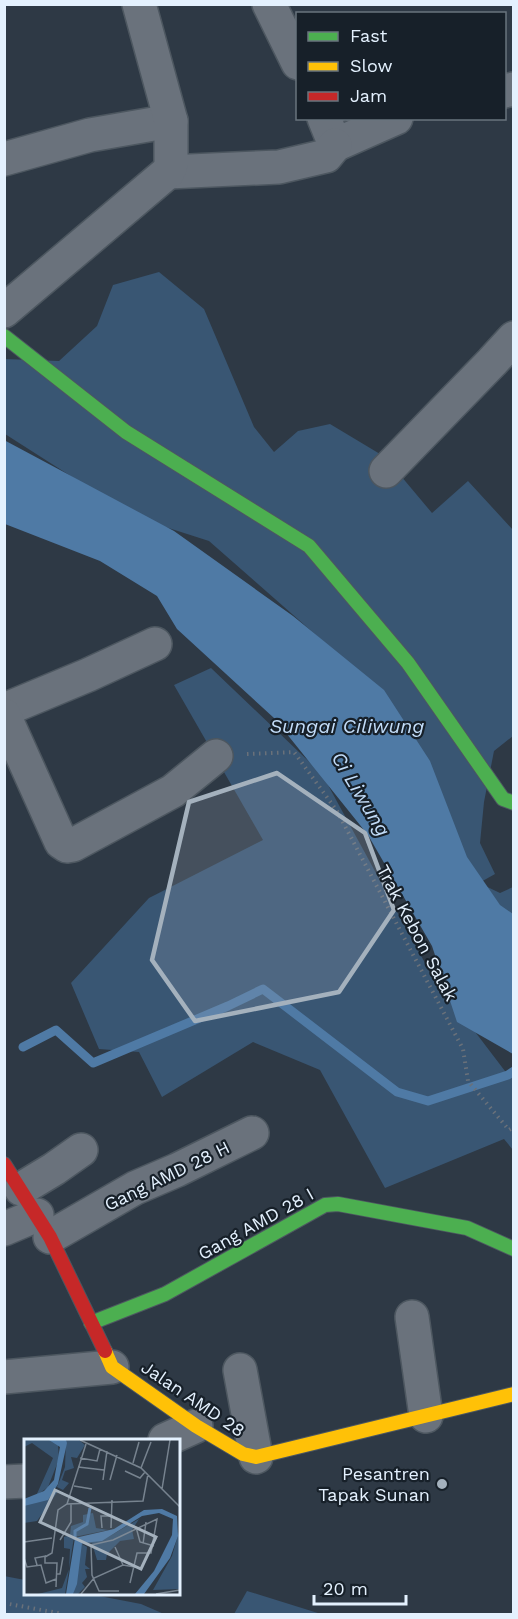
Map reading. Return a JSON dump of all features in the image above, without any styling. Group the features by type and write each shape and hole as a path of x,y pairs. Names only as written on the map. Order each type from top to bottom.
{"street":[{"path":"4,311 168,171 171,165 171,121 139,4"},
{"path":"269,4 296,61"},
{"path":"168,171 279,167 326,156 330,132 387,120"},
{"path":"4,159 90,135 171,121"},
{"path":"4,336 126,432 309,546 408,663 495,789 503,799 513,802"},
{"path":"386,471 513,338"},
{"path":"155,644 4,712 60,842 67,846 74,845 173,791 216,756"},
{"name":"Gang AMD 28 H","path":"28,1201 107,1205 135,1188 252,1133"},
{"path":"4,1229 54,1169 81,1150"},
{"name":"Jalan AMD 28","path":"28,1201 112,1367 196,1426 243,1454 256,1457 513,1394"},
{"name":"Gang AMD 28 I","path":"91,1323 165,1294 325,1205 338,1204 467,1228 513,1249"},
{"path":"412,1317 426,1416"},
{"path":"4,1377 112,1367"},
{"path":"240,1370 256,1457"},
{"path":"167,1439 196,1426"},
{"path":"4,1482 24,1481"}],"path":[{"name":"Trak Kebon Salak","path":"216,756 294,752 337,811 447,1018 463,1049 468,1081 509,1130 513,1127"},
{"path":"4,1603 63,1614"}],"highlighted area":[{"path":"277,773 365,833 394,910 339,992 195,1021 152,960 189,802"}],"shaded area":[{"path":"159,272 204,309 254,427 274,452 298,431 330,424 385,457 432,513 468,481 513,530 513,736 494,751 484,802 480,843 495,874 479,883 500,893 513,887 513,925 496,922 474,913 448,836 407,752 367,680 209,541 156,524 102,496 5,434 4,359 59,361 97,326 113,285"},
{"path":"211,668 322,774 431,974 508,1075 513,1075 513,1150 504,1139 385,1188 320,1070 253,1042 162,1097 139,1052 99,1049 71,983 149,898 263,840 174,685"},
{"path":"4,1576 24,1580 24,1595 94,1595 141,1604 164,1614 5,1614"},
{"path":"247,1591 257,1594 321,1614 234,1614"}],"water":[{"name":"Sungai Ciliwung","path":"4,440 174,531 293,616 384,690 430,761 467,857 500,905 513,914 513,1054 457,1022 432,946 368,835 274,718 177,629 157,596 100,561 5,524"}],"waterway":[{"path":"23,1047 56,1030 93,1063 263,989 397,1092 428,1101 508,1075 514,1071"}],"traffic: fast":[{"path":"4,336 126,432 309,546 408,663 503,799 514,803"},
{"path":"91,1323 165,1294 325,1205 338,1204 467,1228 514,1249"}],"traffic: slow":[{"path":"105,1351 112,1367 196,1426 243,1454 256,1457 514,1394"}],"traffic: jam":[{"path":"4,1164 50,1237 105,1351"}],"place":[{"name":"Pesantren Tapak Sunan","path":"442,1484"}],"water label":[{"name":"Ci Liwung","path":"361,794"}]}
